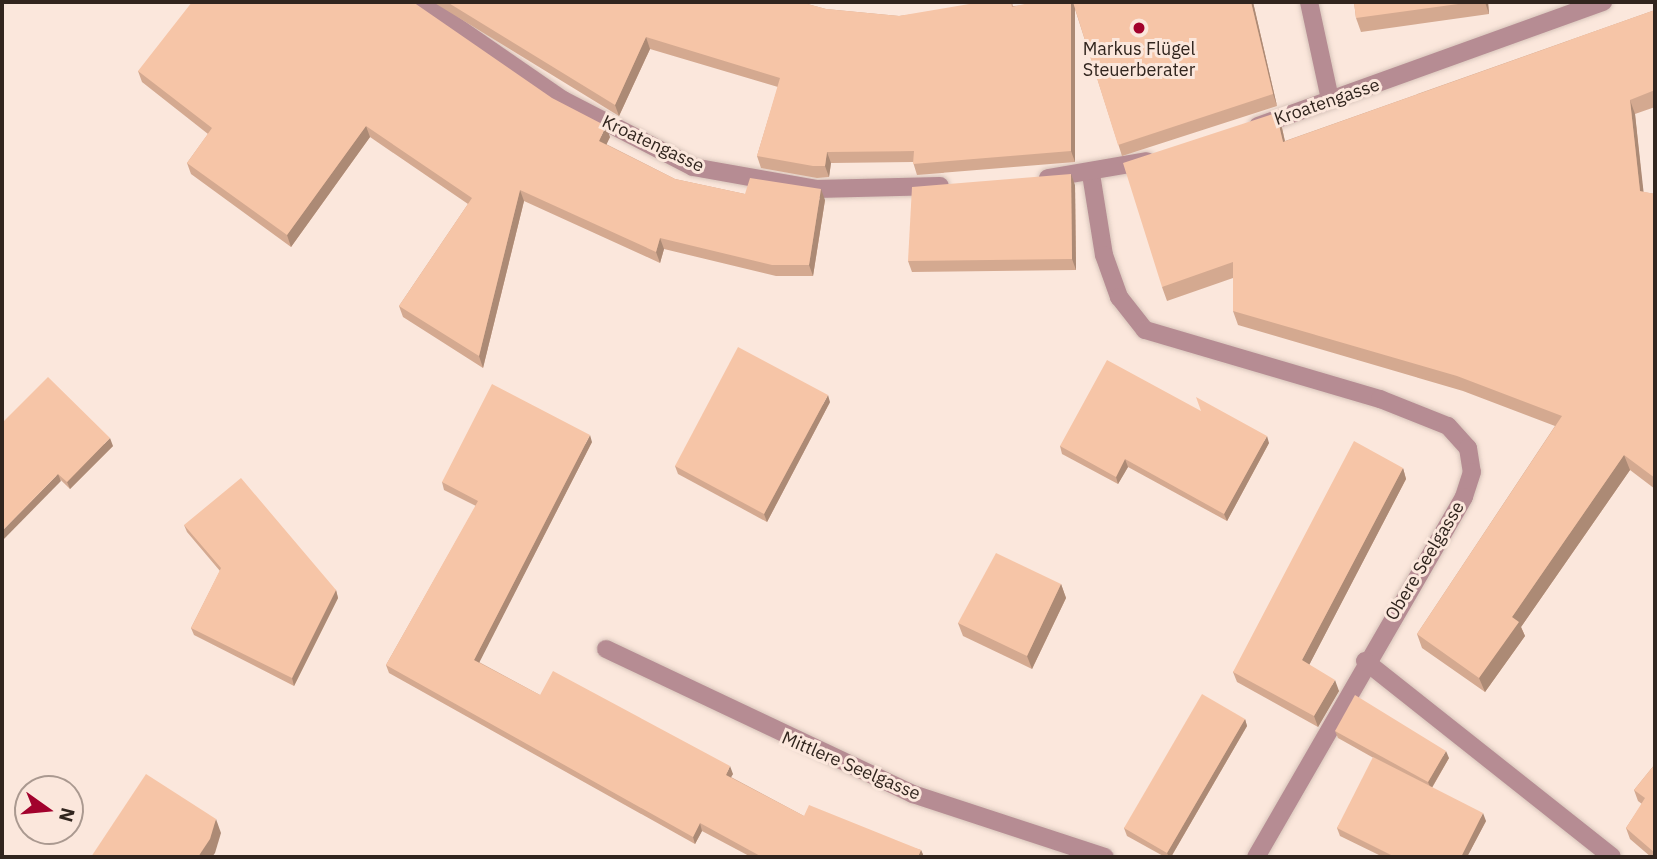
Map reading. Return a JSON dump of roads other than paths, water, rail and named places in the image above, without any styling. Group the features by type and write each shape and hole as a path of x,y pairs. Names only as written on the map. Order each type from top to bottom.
{"street":[{"name":"Kroatengasse","path":"421,2 553,94 693,167 816,189 958,185"},
{"path":"1309,2 1330,99"},
{"name":"Kroatengasse","path":"1244,131 1603,2"},
{"path":"1024,181 1091,174 1165,155"},
{"name":"Obere Seelgasse","path":"1091,174 1104,255 1119,297 1145,330 1380,399 1448,426 1468,448 1472,472 1464,497 1365,661"},
{"name":"Mittlere Seelgasse","path":"607,649 913,794 1105,857"},
{"path":"1256,857 1365,661 1612,857"}],"place":[{"name":"Markus Flügel Steuerberater","path":"1139,28"}]}
